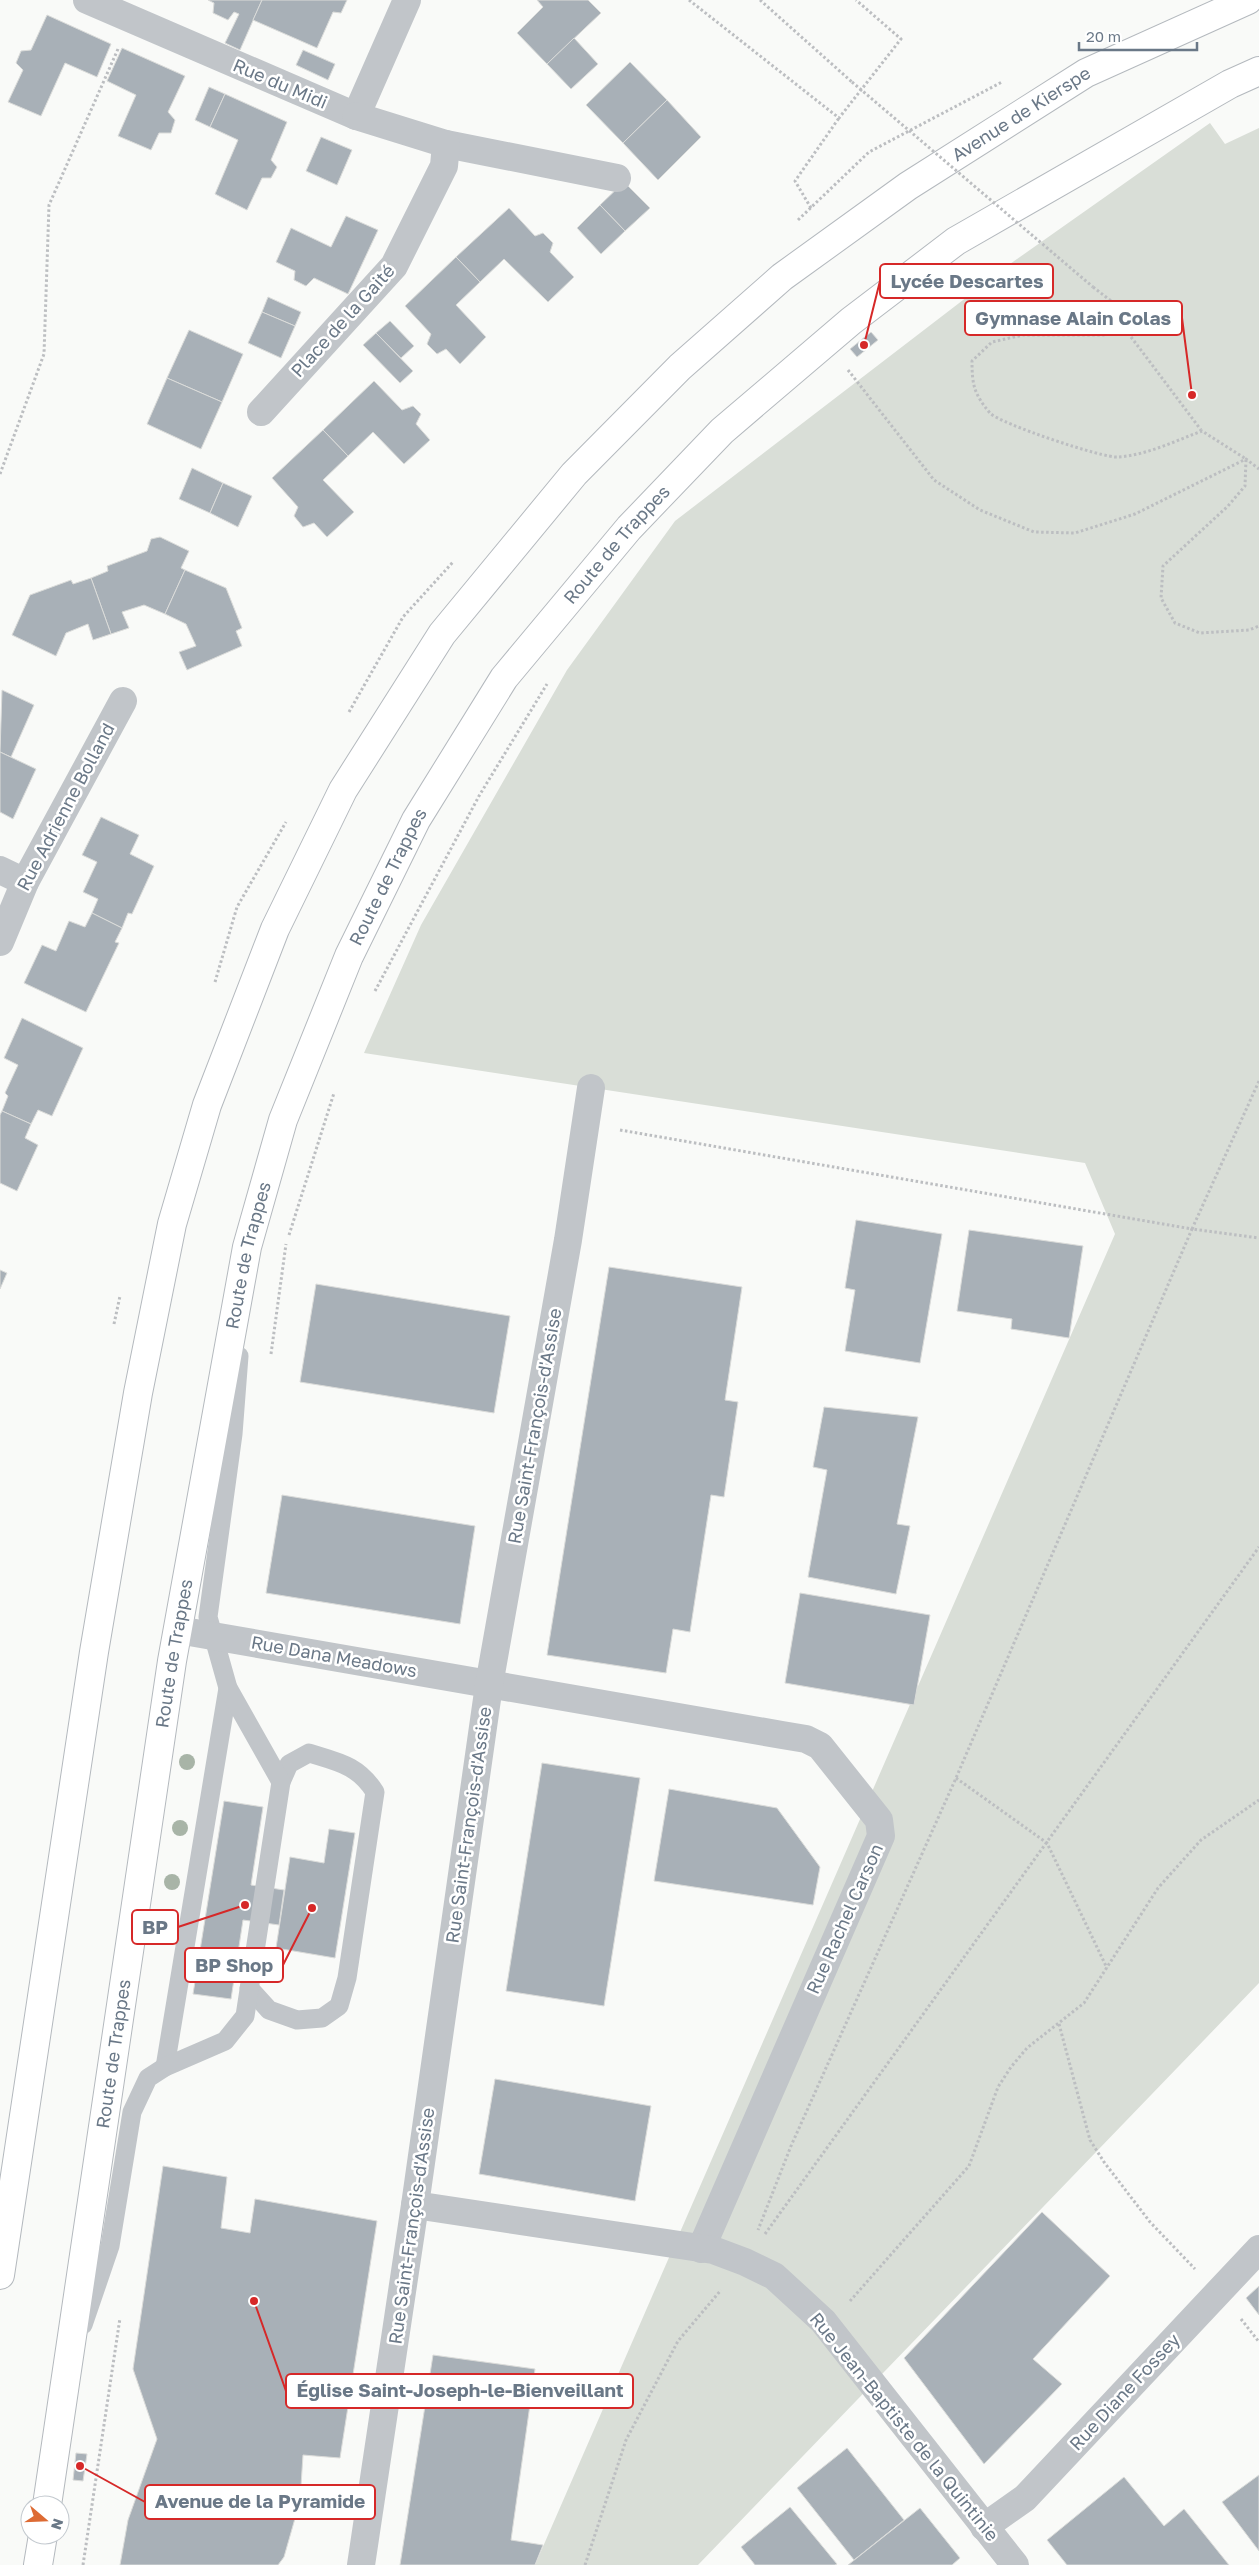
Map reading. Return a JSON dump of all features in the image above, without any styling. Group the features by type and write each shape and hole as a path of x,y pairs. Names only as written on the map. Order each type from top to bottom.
{"main road":[{"name":"Avenue de Kierspe","path":"0,2275 94,1652 138,1393 172,1224 207,1105 275,929 343,790 442,634 574,474 680,367 782,277 908,186 1086,73 1248,0"},
{"name":"Route de Trappes","path":"48,2495 178,1630 247,1247 283,1120 349,956 416,820 504,678 629,528 722,431 850,321 956,241 1230,84 1259,71"},
{"path":"38,2565 41,2545"}],"street":[{"name":"Rue du Midi","path":"87,0 356,116"},
{"path":"407,0 356,116 446,144 616,178"},
{"name":"Place de la Gaité","path":"261,412 394,266 444,166 446,144"},
{"name":"Rue Adrienne Bolland","path":"0,942 25,882 123,701"},
{"path":"0,870 25,882"},
{"name":"Rue Saint-François-d'Assise","path":"361,2565 416,2205 489,1685 568,1240 591,1088"},
{"name":"Rue Dana Meadows","path":"178,1630 489,1685"},
{"name":"Rue Rachel Carson","path":"489,1685 806,1739 820,1746 879,1820 881,1836 701,2248"},
{"name":"Rue Jean-Baptiste de la Quintinie","path":"416,2205 701,2248 746,2262 774,2276 822,2321 1015,2565"},
{"name":"Rue Diane Fossey","path":"984,2527 1025,2498 1259,2250"}],"lane":[{"path":"247,1247 233,1434 208,1616 228,1688 281,1782"},
{"path":"165,2067 228,1688"},
{"path":"65,2378 110,2246 132,2112 148,2078 165,2067 225,2041 245,2016 249,1988 281,1782 288,1764 309,1753 346,1764 366,1777 375,1792 347,1978 339,2006 322,2018 297,2020 269,2010 249,1988"}],"path":[{"path":"689,0 839,118"},
{"path":"760,0 852,82 1114,304 1119,321 1202,430 1259,469"},
{"path":"811,208 795,181 839,118 901,39 856,0"},
{"path":"0,474 44,354 49,205 131,19"},
{"path":"1024,233 1032,228"},
{"path":"1119,321 1104,335 1023,335 992,342 972,361 972,387 991,415 1022,430 1117,458 1161,447 1202,430"},
{"path":"842,364 934,480 980,510 1034,532 1075,533 1135,514 1246,459"},
{"path":"1246,459 1245,486 1228,506 1163,566 1161,598 1175,623 1200,633 1249,630 1259,626"},
{"path":"372,997 479,796 550,679"},
{"path":"746,2262 791,2146 956,1778 1192,1229 1259,1081"},
{"path":"270,1361 286,1244 336,1087"},
{"path":"585,1124 1192,1229 1259,1238"},
{"path":"585,2565 626,2440 678,2341 746,2262 1259,1546"},
{"path":"956,1778 1047,1842 1107,1968"},
{"path":"822,2321 846,2305 969,2166 998,2087 1027,2048 1084,2002 1158,1888 1201,1840 1259,1800"},
{"path":"1058,2024 1090,2140 1104,2162 1150,2222 1218,2293 1259,2342"},
{"path":"83,2565 121,2311"}],"shaded area":[{"path":"1210,123 1225,144 1259,128 1259,1983 698,2565 535,2565 1115,1234 1085,1163 364,1053 421,925 567,670 675,521 1010,264"}],"building":[{"path":"208,0 262,0 240,50 225,43 239,14 234,12 228,20 213,13 214,3"},
{"path":"262,0 347,0 341,13 333,12 317,48 253,20"},
{"path":"537,0 588,0 601,13 547,64 517,33 543,7"},
{"path":"47,15 111,44 97,77 65,63 41,116 8,102 23,70 16,63 21,51 31,50"},
{"path":"574,38 598,64 571,89 547,64"},
{"path":"122,48 185,76 168,112 175,120 171,133 159,133 151,150 118,136 136,95 107,81"},
{"path":"303,50 335,64 328,80 296,65"},
{"path":"630,62 667,100 623,143 586,105"},
{"path":"209,87 225,94 210,127 195,120"},
{"path":"225,94 287,122 271,160 277,167 271,178 262,178 247,210 215,194 238,140 210,127"},
{"path":"667,100 701,137 658,180 623,143"},
{"path":"321,137 352,150 337,185 306,171"},
{"path":"624,182 650,208 625,231 600,205"},
{"path":"600,205 625,231 601,254 577,228"},
{"path":"509,208 535,236 543,233 553,243 550,252 574,277 548,302 504,259 480,282 456,257"},
{"path":"346,216 378,230 348,294 314,278 306,286 294,280 295,271 276,262 291,228 331,247"},
{"path":"456,257 480,282 456,305 486,337 460,364 446,349 437,354 427,344 431,334 405,306"},
{"path":"268,297 301,312 295,326 262,312"},
{"path":"262,312 295,326 281,358 248,343"},
{"path":"390,321 414,346 401,358 376,333"},
{"path":"189,330 243,354 222,402 167,378"},
{"path":"871,332 878,340 857,357 850,349"},
{"path":"376,333 413,371 400,383 363,345"},
{"path":"167,378 222,402 201,449 147,424"},
{"path":"374,381 402,410 413,406 421,414 416,424 430,440 404,464 373,432 348,456 323,430"},
{"path":"323,430 348,456 323,480 354,512 327,537 314,523 303,527 294,516 298,507 272,478"},
{"path":"192,468 223,483 210,513 179,499"},
{"path":"223,483 252,496 238,527 210,513"},
{"path":"160,537 189,551 181,568 185,570 165,614 144,605 122,612 129,628 111,634 91,578 108,571 107,566 147,551 151,539"},
{"path":"185,570 226,588 242,628 236,631 242,646 187,670 179,652 196,646 186,624 165,614"},
{"path":"91,578 111,634 93,640 88,624 66,633 56,656 12,635 30,595 71,580 73,584"},
{"path":"2,690 34,705 11,757 0,752"},
{"path":"0,752 36,769 13,819 0,812"},
{"path":"101,817 139,835 130,854 154,866 132,914 128,913 122,928 92,913 98,899 83,892 97,862 82,855"},
{"path":"92,913 122,928 115,942 119,943 86,1012 24,983 42,945 56,951 69,921 85,927"},
{"path":"22,1018 83,1048 52,1116 38,1110 31,1124 2,1111 8,1096 5,1093 18,1065 4,1058"},
{"path":"2,1111 31,1124 25,1138 38,1145 17,1191 0,1183 0,1115"},
{"path":"856,1220 942,1234 920,1363 845,1351 855,1290 845,1288"},
{"path":"969,1230 1083,1246 1069,1338 1011,1329 1012,1319 957,1311"},
{"path":"609,1267 742,1287 725,1400 738,1402 724,1497 711,1495 690,1632 673,1629 666,1673 547,1655"},
{"path":"0,1270 7,1273 0,1289"},
{"path":"316,1284 510,1316 494,1413 300,1382"},
{"path":"824,1407 918,1417 897,1524 910,1526 896,1594 808,1577 827,1470 813,1467"},
{"path":"282,1495 475,1526 460,1624 266,1593"},
{"path":"800,1593 930,1615 914,1705 785,1683"},
{"path":"542,1763 640,1778 604,2006 506,1991"},
{"path":"669,1789 777,1808 820,1867 813,1905 654,1881"},
{"path":"224,1801 263,1807 251,1885 284,1890 279,1925 243,1920 231,1999 193,1994"},
{"path":"329,1829 355,1833 335,1958 276,1948 290,1857 324,1863"},
{"path":"495,2079 651,2106 635,2201 479,2174"},
{"path":"163,2166 227,2177 221,2228 250,2233 255,2199 377,2221 340,2458 303,2455 300,2501 284,2557 278,2565 120,2565 128,2520 157,2439 133,2369"},
{"path":"1042,2212 1110,2276 1033,2359 1062,2384 984,2464 904,2358"},
{"path":"1259,2286 1259,2315 1246,2298"},
{"path":"433,2355 535,2369 511,2540 543,2545 535,2565 400,2565"},
{"path":"847,2448 904,2520 854,2560 797,2488"},
{"path":"76,2453 87,2454 83,2481 73,2480"},
{"path":"1259,2475 1259,2551 1222,2502"},
{"path":"1124,2477 1164,2526 1184,2509 1229,2565 1067,2565 1047,2540"},
{"path":"790,2507 837,2564 755,2565 741,2547"},
{"path":"920,2508 960,2558 952,2565 848,2565"}],"place":[{"name":"Lycée Descartes","path":"864,345"},
{"name":"Gymnase Alain Colas","path":"1192,395"},
{"name":"BP","path":"245,1905"},
{"name":"BP Shop","path":"312,1908"},
{"name":"Église Saint-Joseph-le-Bienveillant","path":"254,2301"},
{"name":"Avenue de la Pyramide","path":"80,2466"}]}
